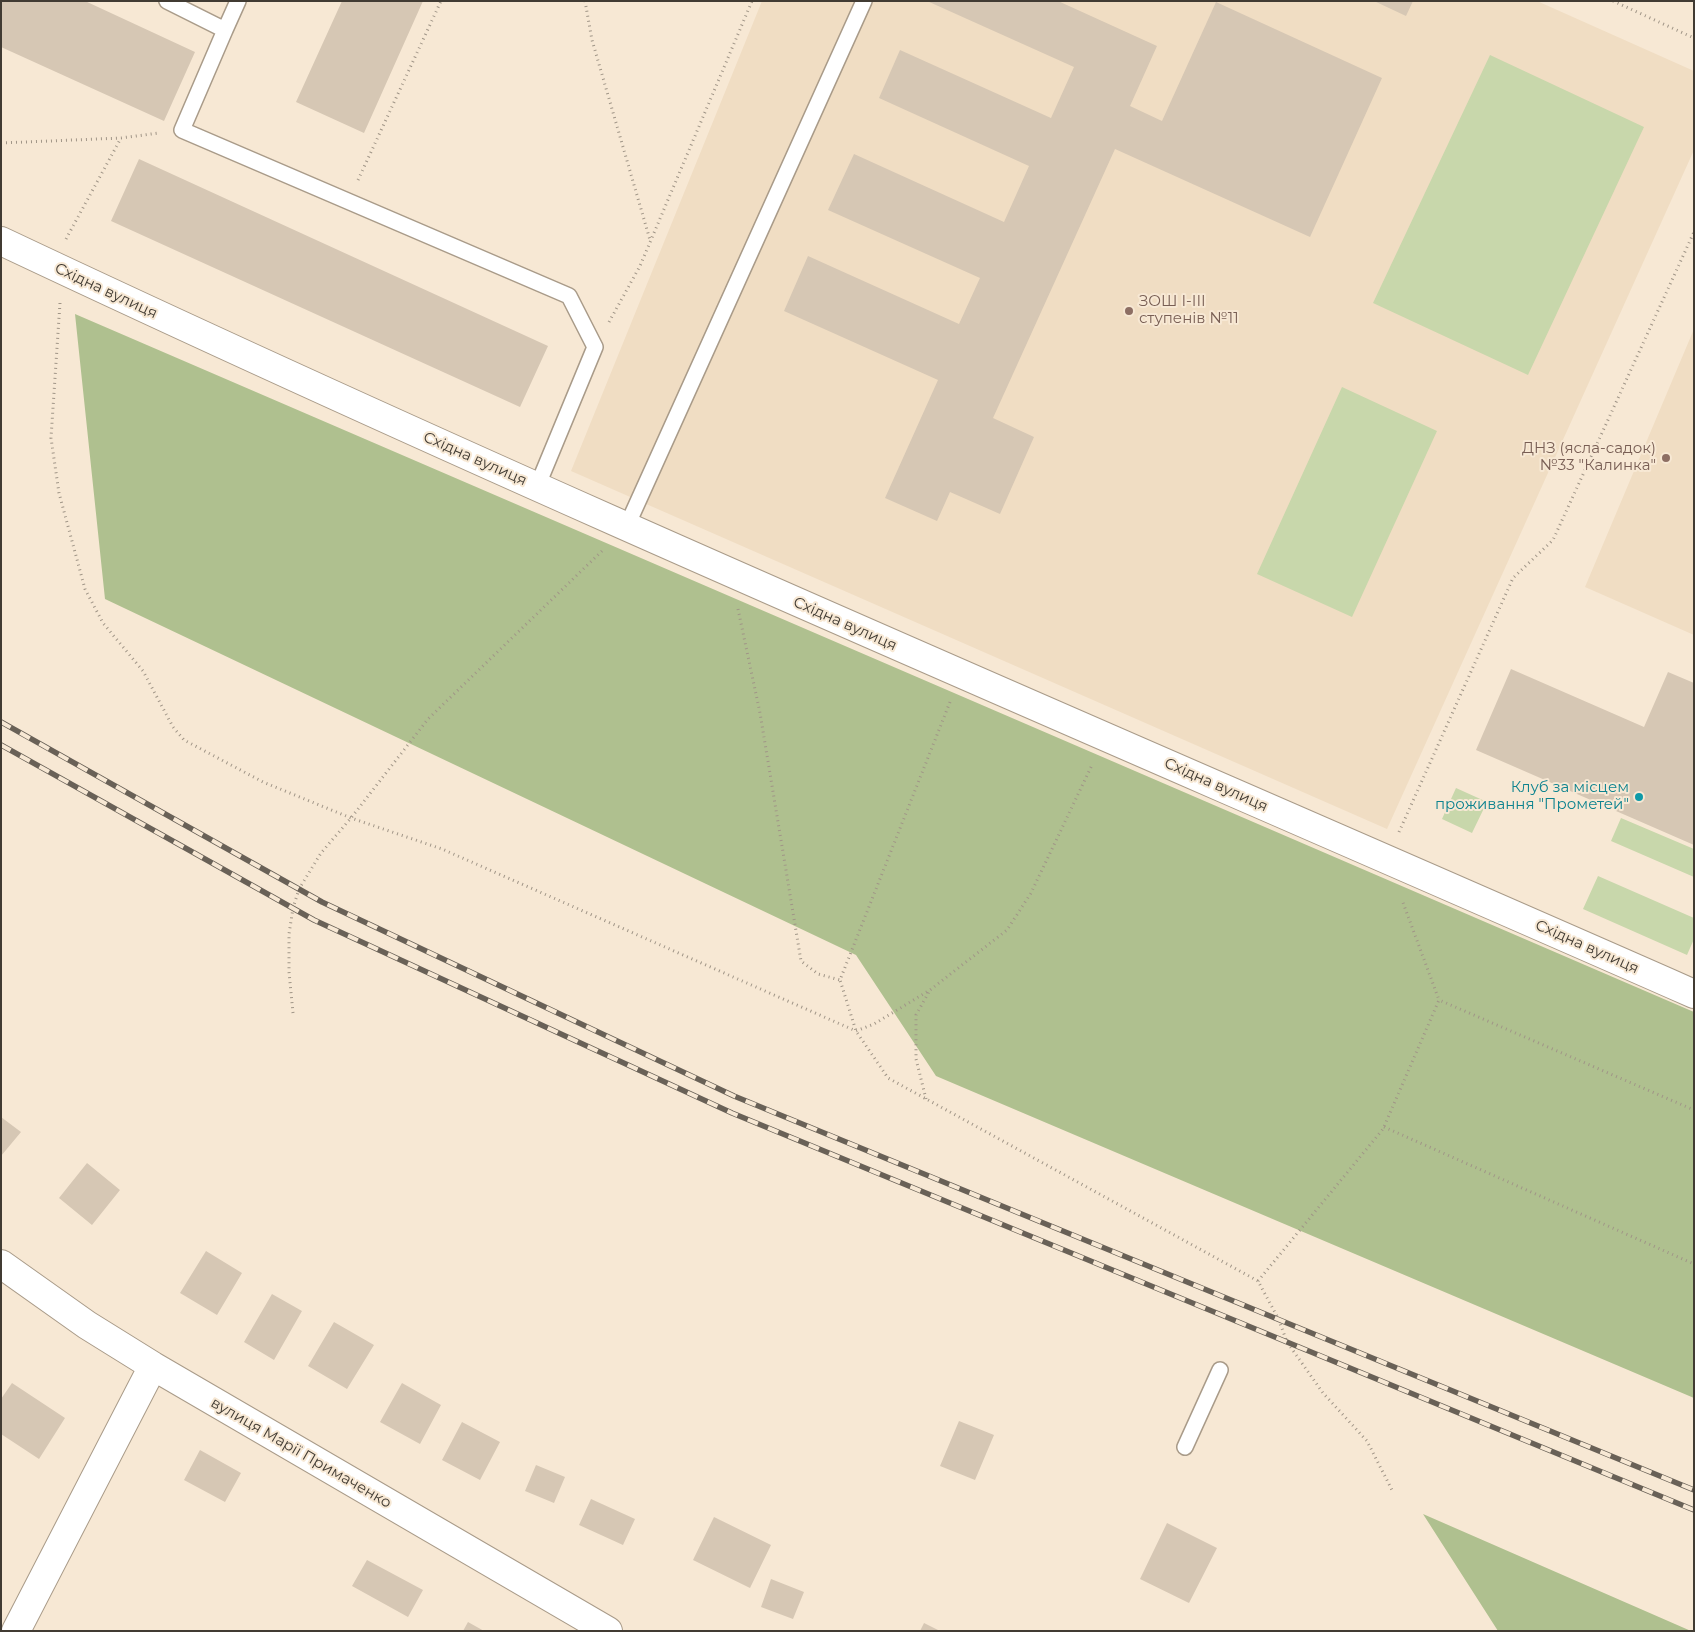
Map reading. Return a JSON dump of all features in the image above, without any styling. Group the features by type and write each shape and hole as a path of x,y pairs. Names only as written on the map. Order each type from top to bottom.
{"street":[{"name":"Східна вулиця","path":"1,241 215,342 626,528 1694,994"},
{"name":"вулиця Марії Примаченко","path":"1,1264 87,1325 153,1366 608,1631"},
{"path":"16,1631 153,1366"}],"lane":[{"path":"167,1 225,30"},
{"path":"238,1 182,130 569,296 595,347 537,487"},
{"path":"626,528 864,1"},
{"path":"1185,1447 1220,1370"}],"path":[{"path":"348,202 441,1"},
{"path":"585,1 592,40 650,241"},
{"path":"595,347 640,266 752,1"},
{"path":"1613,1 1694,38"},
{"path":"1,143 121,138 182,130"},
{"path":"121,138 66,241 62,270 51,438 59,493 85,589 103,623 143,671 173,727 184,740 264,782 352,818 442,849 856,1031 874,1024 930,990 1008,930 1031,893 1106,737"},
{"path":"1258,1282 1383,1128 1439,1000 1386,859 1513,578 1553,540 1694,232"},
{"path":"293,1013 289,972 289,934 293,908 300,890 321,854 352,818 428,719 626,528"},
{"path":"730,573 760,713 802,961 818,974 840,980"},
{"path":"961,674 840,980 856,1031 888,1078 1258,1282 1278,1318 1287,1342 1323,1393 1367,1441 1393,1492"},
{"path":"926,1099 916,1059 916,1015 930,990"},
{"path":"1439,1000 1694,1110"},
{"path":"1383,1128 1694,1264"}],"shaded area":[{"name":"ЗОШ І-ІІІ ступенів №11","path":"762,1 1537,1 1694,71 1694,150 1387,829 571,471"},
{"name":"ДНЗ (ясла-садок) №33 \"Калинка\"","path":"1694,329 1694,635 1585,587"}],"green space":[{"path":"1490,55 1644,127 1528,375 1373,303"},
{"path":"75,314 1694,1012 1694,1398 936,1076 856,955 105,599"},
{"path":"1342,387 1437,431 1352,617 1257,574"},
{"path":"1456,788 1487,802 1472,833 1442,819"},
{"path":"1621,818 1694,849 1694,877 1611,841"},
{"path":"1598,876 1694,918 1694,939 1687,955 1583,909"},
{"path":"1423,1514 1691,1631 1498,1631"}],"building":[{"path":"1,1 85,1 195,52 164,121 1,47"},
{"path":"342,1 423,1 364,133 296,102"},
{"path":"927,1 1058,1 1157,46 1130,106 1162,121 1216,2 1382,78 1310,237 1115,149 993,418 1034,437 1000,514 950,492 937,521 885,498 938,380 784,311 808,256 959,324 980,278 828,210 854,154 1004,222 1029,166 879,98 900,50 1051,118 1074,67"},
{"path":"1374,1 1413,1 1406,16"},
{"path":"139,159 548,346 520,407 111,221"},
{"name":"Клуб за місцем проживання \"Прометей\"","path":"1511,669 1644,727 1668,672 1694,683 1694,845 1476,750"},
{"path":"1,1117 21,1132 1,1156"},
{"path":"87,1163 120,1190 92,1225 59,1198"},
{"path":"206,1251 242,1273 217,1315 180,1293"},
{"path":"272,1294 302,1311 274,1360 244,1342"},
{"path":"334,1322 374,1345 347,1389 308,1366"},
{"path":"12,1383 65,1418 39,1459 1,1434 1,1399"},
{"path":"402,1383 441,1405 420,1444 380,1422"},
{"path":"959,1421 994,1435 975,1480 940,1466"},
{"path":"462,1422 500,1442 480,1480 442,1460"},
{"path":"200,1450 241,1473 225,1502 184,1480"},
{"path":"536,1465 565,1477 554,1503 525,1491"},
{"path":"591,1499 635,1519 623,1545 579,1525"},
{"path":"714,1517 771,1545 750,1588 693,1560"},
{"path":"1167,1523 1217,1548 1189,1603 1140,1579"},
{"path":"367,1560 423,1590 408,1617 352,1586"},
{"path":"771,1579 804,1592 793,1619 761,1607"},
{"path":"468,1622 484,1631 463,1631"},
{"path":"924,1623 940,1631 920,1631"}],"railway":[{"path":"1,722 322,902 734,1096 1694,1490"},
{"path":"1,745 314,920 732,1113 1694,1510"}],"place":[{"name":"ЗОШ І-ІІІ ступенів №11","path":"1129,311"},
{"name":"ДНЗ (ясла-садок) №33 \"Калинка\"","path":"1666,458"},
{"name":"Клуб за місцем проживання \"Прометей\"","path":"1639,797"}]}
